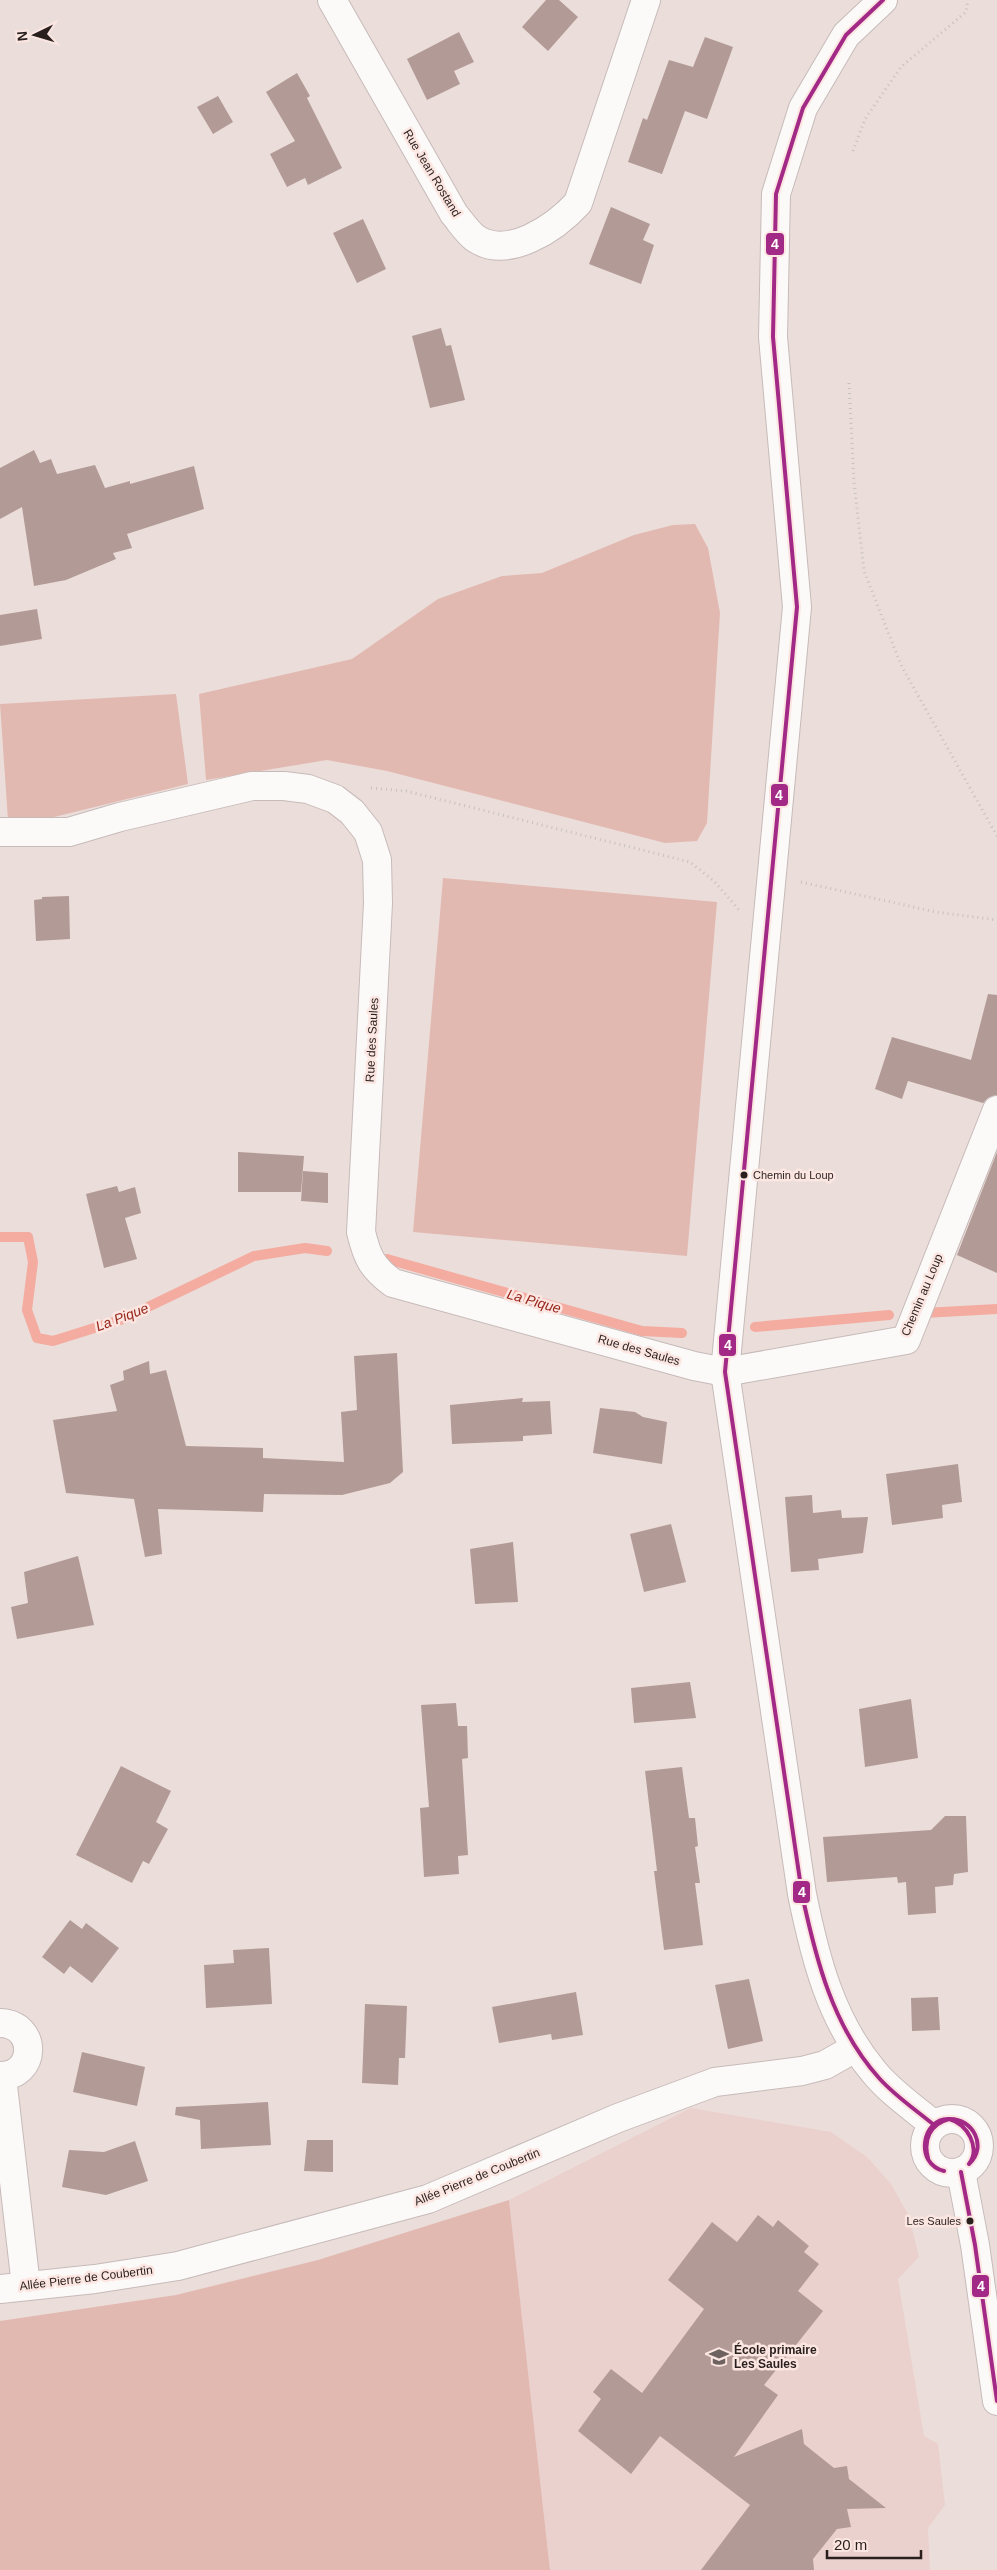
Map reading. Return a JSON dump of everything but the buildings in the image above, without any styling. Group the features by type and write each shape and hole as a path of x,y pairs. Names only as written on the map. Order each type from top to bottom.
{"street":[{"name":"Rue Jean Rostand","path":"332,0 454,214 475,238 495,245 512,244 541,234 562,220 578,203 646,0"},
{"path":"883,0 846,35 803,108 776,194 773,337 797,607 725,1372 802,1894 821,1977 855,2048 875,2074 934,2125"},
{"name":"Rue des Saules","path":"0,832 69,832 120,817 252,786 284,786 308,789 335,799 352,812 368,832 377,860 376,970 361,1232 371,1263 380,1274 393,1283 694,1366 725,1372"},
{"name":"Chemin au Loup","path":"725,1372 906,1340 997,1110"},
{"path":"0,2023 15,2026 22,2032 29,2048 27,2057 18,2071 1,2077 13,2288"},
{"name":"Allée Pierre de Coubertin","path":"13,2288 178,2266 428,2199 618,2118 707,2085 802,2071 825,2065 855,2048"},
{"path":"955,2119 968,2124 986,2126 979,2139 980,2149 977,2158 970,2167 961,2172 950,2174 942,2172 928,2160 925,2142 934,2125 945,2120 955,2119"},
{"path":"961,2172 974,2236 997,2401"}],"path":[{"path":"853,151 866,119 901,67 966,12 968,0"},
{"path":"849,383 854,482 864,571 901,666 997,836"},
{"path":"335,799 371,788 406,791 690,862 714,882 740,911 767,921"},
{"path":"772,876 936,912 997,920"}],"shaded area":[{"path":"695,524 708,548 720,613 707,823 697,841 665,843 387,771 327,760 206,780 199,694 352,659 438,599 502,576 542,573 634,535 673,525"},
{"path":"176,694 188,784 38,821 8,820 0,704"},
{"path":"443,878 717,902 687,1256 413,1232"},
{"name":"École primaire Les Saules","path":"691,2108 831,2132 867,2157 891,2184 909,2216 919,2257 898,2279 924,2436 938,2444 945,2505 928,2528 930,2570 550,2570 509,2200"},
{"path":"509,2200 550,2570 0,2570 0,2321 176,2295 318,2260"}],"waterway":[{"name":"La Pique","path":"0,1237 28,1237 33,1262 27,1310 37,1338 53,1341 123,1319 254,1256 305,1248 327,1251"},
{"name":"La Pique","path":"387,1259 642,1331 682,1333"},
{"name":"La Pique","path":"924,1313 997,1309"},
{"name":"La Pique","path":"755,1327 889,1315"}],"transit line":[{"name":"4","path":"883,0 846,35 803,108 776,194 773,337 797,607 725,1372 802,1894 813,1943 828,1992 838,2015 863,2058 892,2091 934,2125"},
{"name":"4","path":"928,2158 927,2139 937,2125 949,2119"},
{"name":"4","path":"944,2171 934,2167 928,2160 925,2142 933,2126 940,2121 949,2119"},
{"name":"4","path":"949,2119 961,2125 970,2137 973,2151 969,2164"},
{"name":"4","path":"949,2119 965,2123 975,2135 977,2150 975,2157 969,2164"},
{"name":"4","path":"961,2172 975,2245 997,2401"}],"place":[{"name":"Chemin du Loup","path":"744,1175"},
{"name":"Les Saules","path":"970,2221"},
{"name":"École primaire Les Saules","path":"719,2357"}]}
